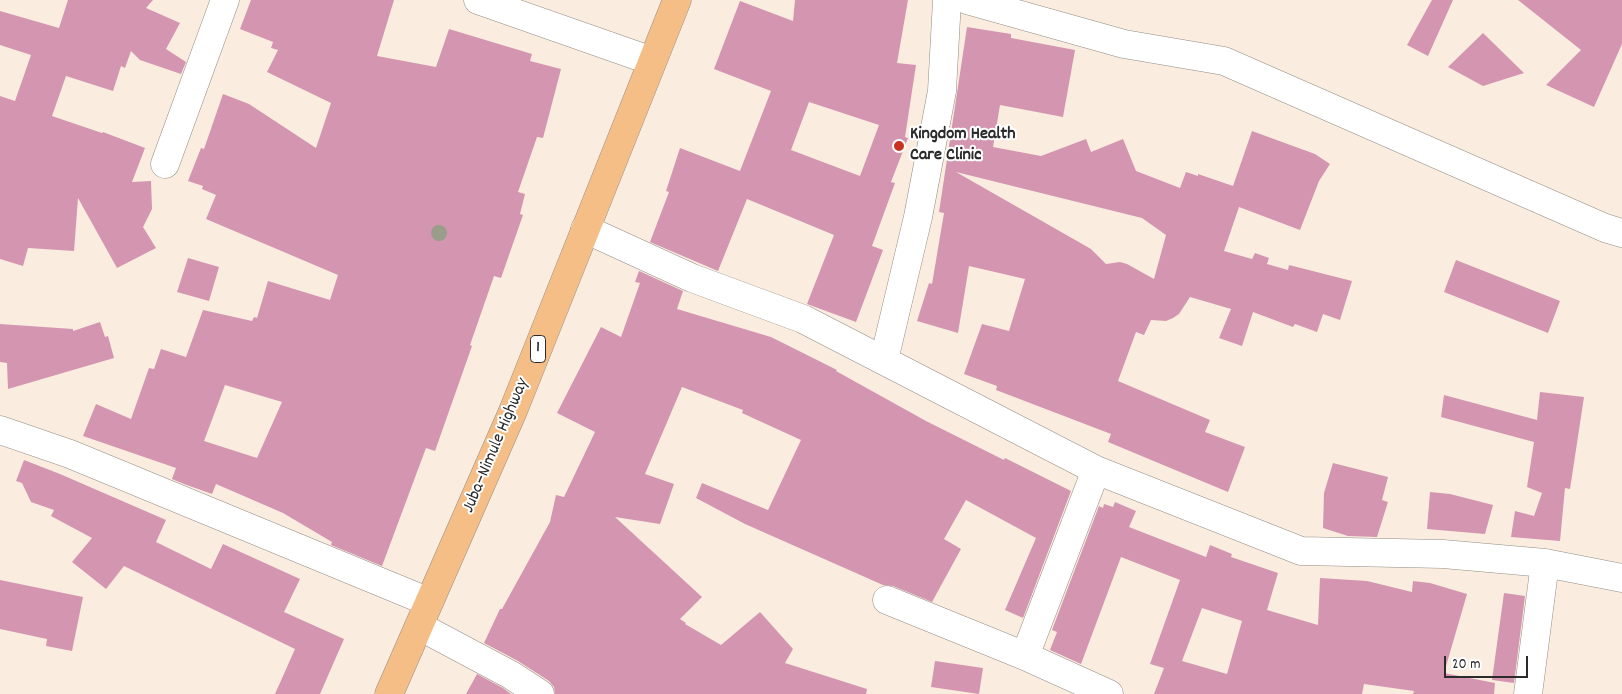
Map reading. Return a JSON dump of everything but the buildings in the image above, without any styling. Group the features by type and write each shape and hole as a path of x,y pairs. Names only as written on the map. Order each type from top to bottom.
{"main road":[{"name":"Juba–Nimule Highway","path":"389,694 513,411 676,0"}],"street":[{"path":"165,164 225,0"},
{"path":"478,0 652,61"},
{"path":"884,360 918,216 942,91 947,0"},
{"path":"967,0 1124,44 1224,61 1606,228 1622,233"},
{"path":"585,229 692,278 803,319 1096,470 1301,551 1443,554 1545,563 1622,578"},
{"path":"0,430 70,454 424,614 511,676 540,694"},
{"path":"1025,656 1096,470"},
{"path":"1528,694 1545,563"},
{"path":"887,600 1025,656 1109,694"}],"place":[{"name":"Kingdom Health Care Clinic","path":"899,146"}]}
